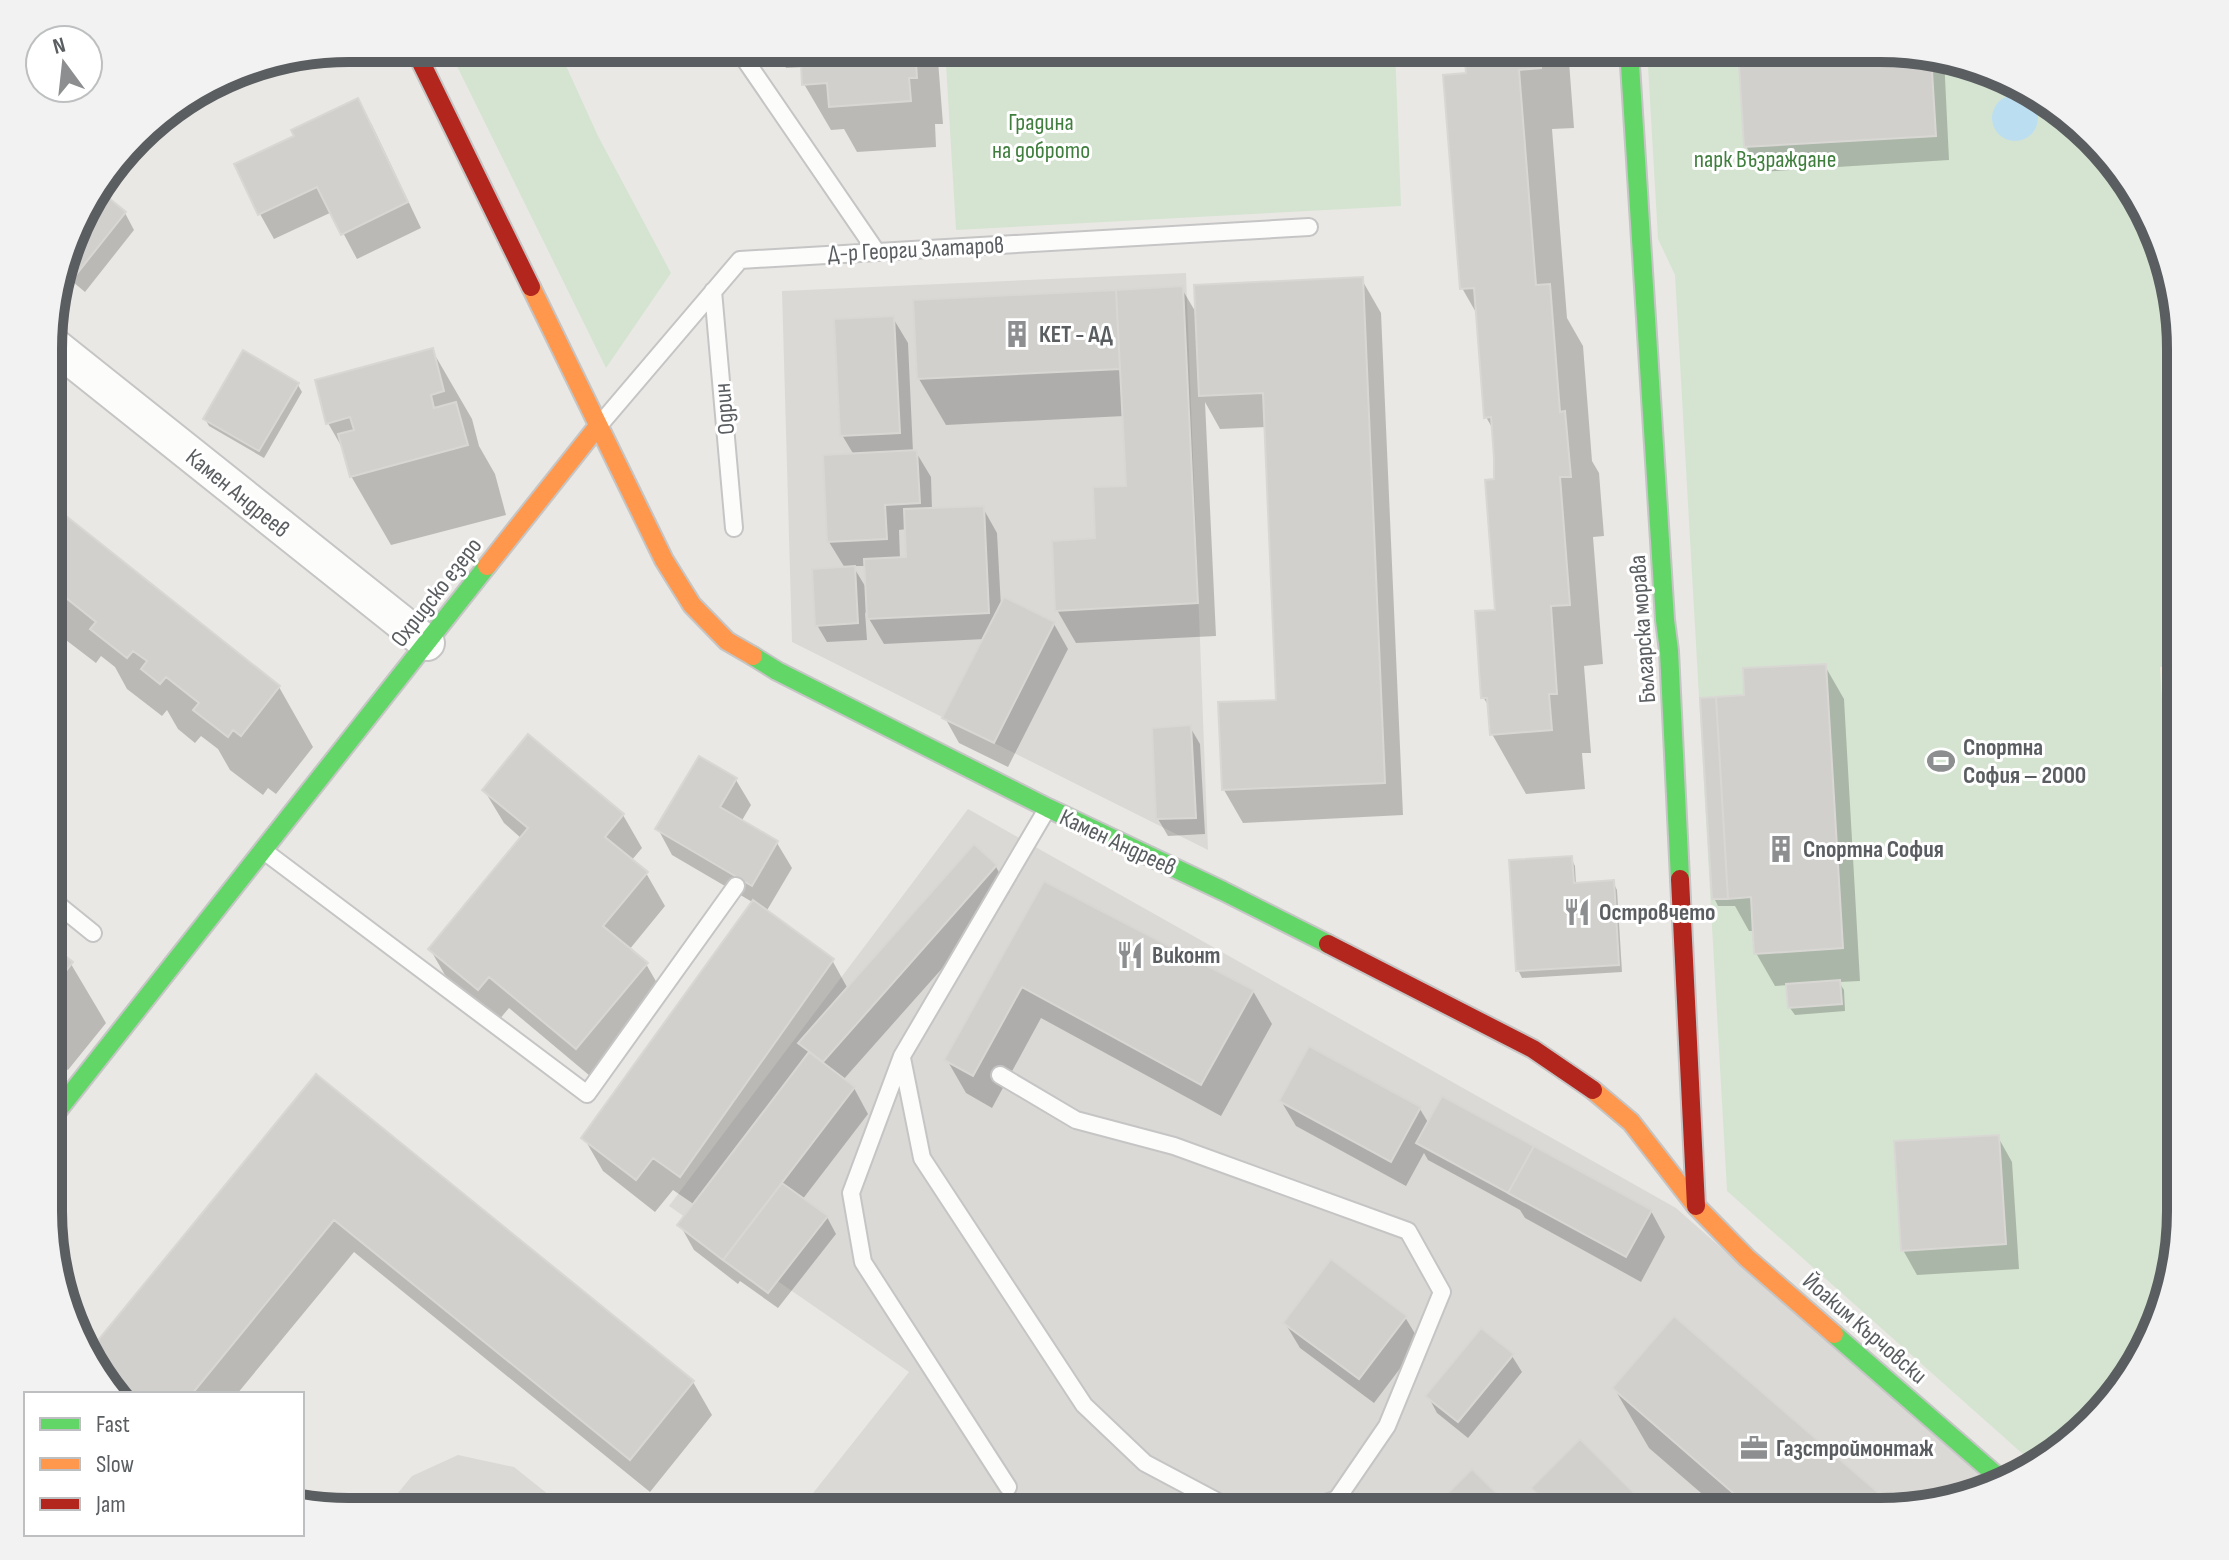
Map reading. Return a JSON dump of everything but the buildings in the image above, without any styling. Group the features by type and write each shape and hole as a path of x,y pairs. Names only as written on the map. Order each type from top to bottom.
{"street":[{"path":"421,62 598,426"},
{"name":"Българска морава","path":"1630,62 1674,761 1696,1206"},
{"name":"Камен Андреев","path":"62,352 427,643"},
{"name":"Охридско езеро","path":"62,1105 598,426"},
{"name":"Камен Андреев","path":"598,426 664,560 692,605 727,641 777,671 1048,808 1223,891 1533,1049 1590,1087 1631,1122 1696,1206"},
{"name":"Йоаким Кърчовски","path":"1696,1206 1747,1258 1995,1474"}],"lane":[{"path":"747,62 876,251"},
{"name":"Д-р Георги Златаров","path":"598,426 740,260 1309,227"},
{"name":"Одрин","path":"713,291 734,528"},
{"path":"1008,1487 863,1262 851,1193 902,1056 1048,808"},
{"path":"263,850 587,1094 736,886"},
{"path":"62,908 93,933"},
{"path":"902,1056 922,1158 1084,1405 1145,1463 1211,1498"},
{"path":"1000,1075 1076,1120 1174,1146 1408,1231 1442,1292 1387,1426 1338,1498"}],"shaded area":[{"path":"1186,273 1208,850 792,642 782,291"},
{"path":"968,809 1676,1208 1984,1479 1917,1496 1880,1498 809,1498 909,1372 669,1206"},
{"path":"458,1455 514,1467 553,1498 394,1498 412,1476"}],"green space":[{"path":"455,62 564,62 598,136 671,273 606,368"},
{"name":"Градина на доброто","path":"946,62 1396,62 1401,206 956,230"},
{"name":"Спортна София – 2000","path":"1648,62 1880,62 1917,64 1972,77 2023,100 2055,121 2108,174 2129,206 2152,257 2165,312 2167,349 2165,1248 2152,1303 2119,1370 2083,1414 2055,1439 2027,1458 1727,1191 1675,275 1658,239"}],"sand":[{"path":"2160,667 2167,667 2167,782"}],"water":[{"path":"2013,95 2037,109 2037,127 2024,140 2006,140 1993,127 1993,109 2006,96"}],"traffic: fast":[{"path":"1630,62 1669,651 1680,879"},
{"path":"62,1105 487,566"},
{"path":"753,656 1048,808 1328,944"},
{"path":"1834,1334 1995,1474"}],"traffic: slow":[{"path":"531,287 664,560 692,605 727,641 753,656"},
{"path":"487,566 598,426"},
{"path":"1593,1090 1631,1122 1696,1206 1747,1258 1834,1334"}],"traffic: jam":[{"path":"421,62 531,287"},
{"path":"1680,879 1696,1206"},
{"path":"1328,944 1533,1049 1593,1090"}],"place":[{"name":"КЕТ - АД","path":"1017,334"},
{"name":"Спортна София – 2000","path":"1941,761"},
{"name":"Спортна София","path":"1781,849"},
{"name":"Островчето","path":"1577,912"},
{"name":"Виконт","path":"1130,955"},
{"name":"Газстроймонтаж","path":"1754,1448"}],"park label":[{"name":"парк Възраждане","path":"1765,159"}]}
